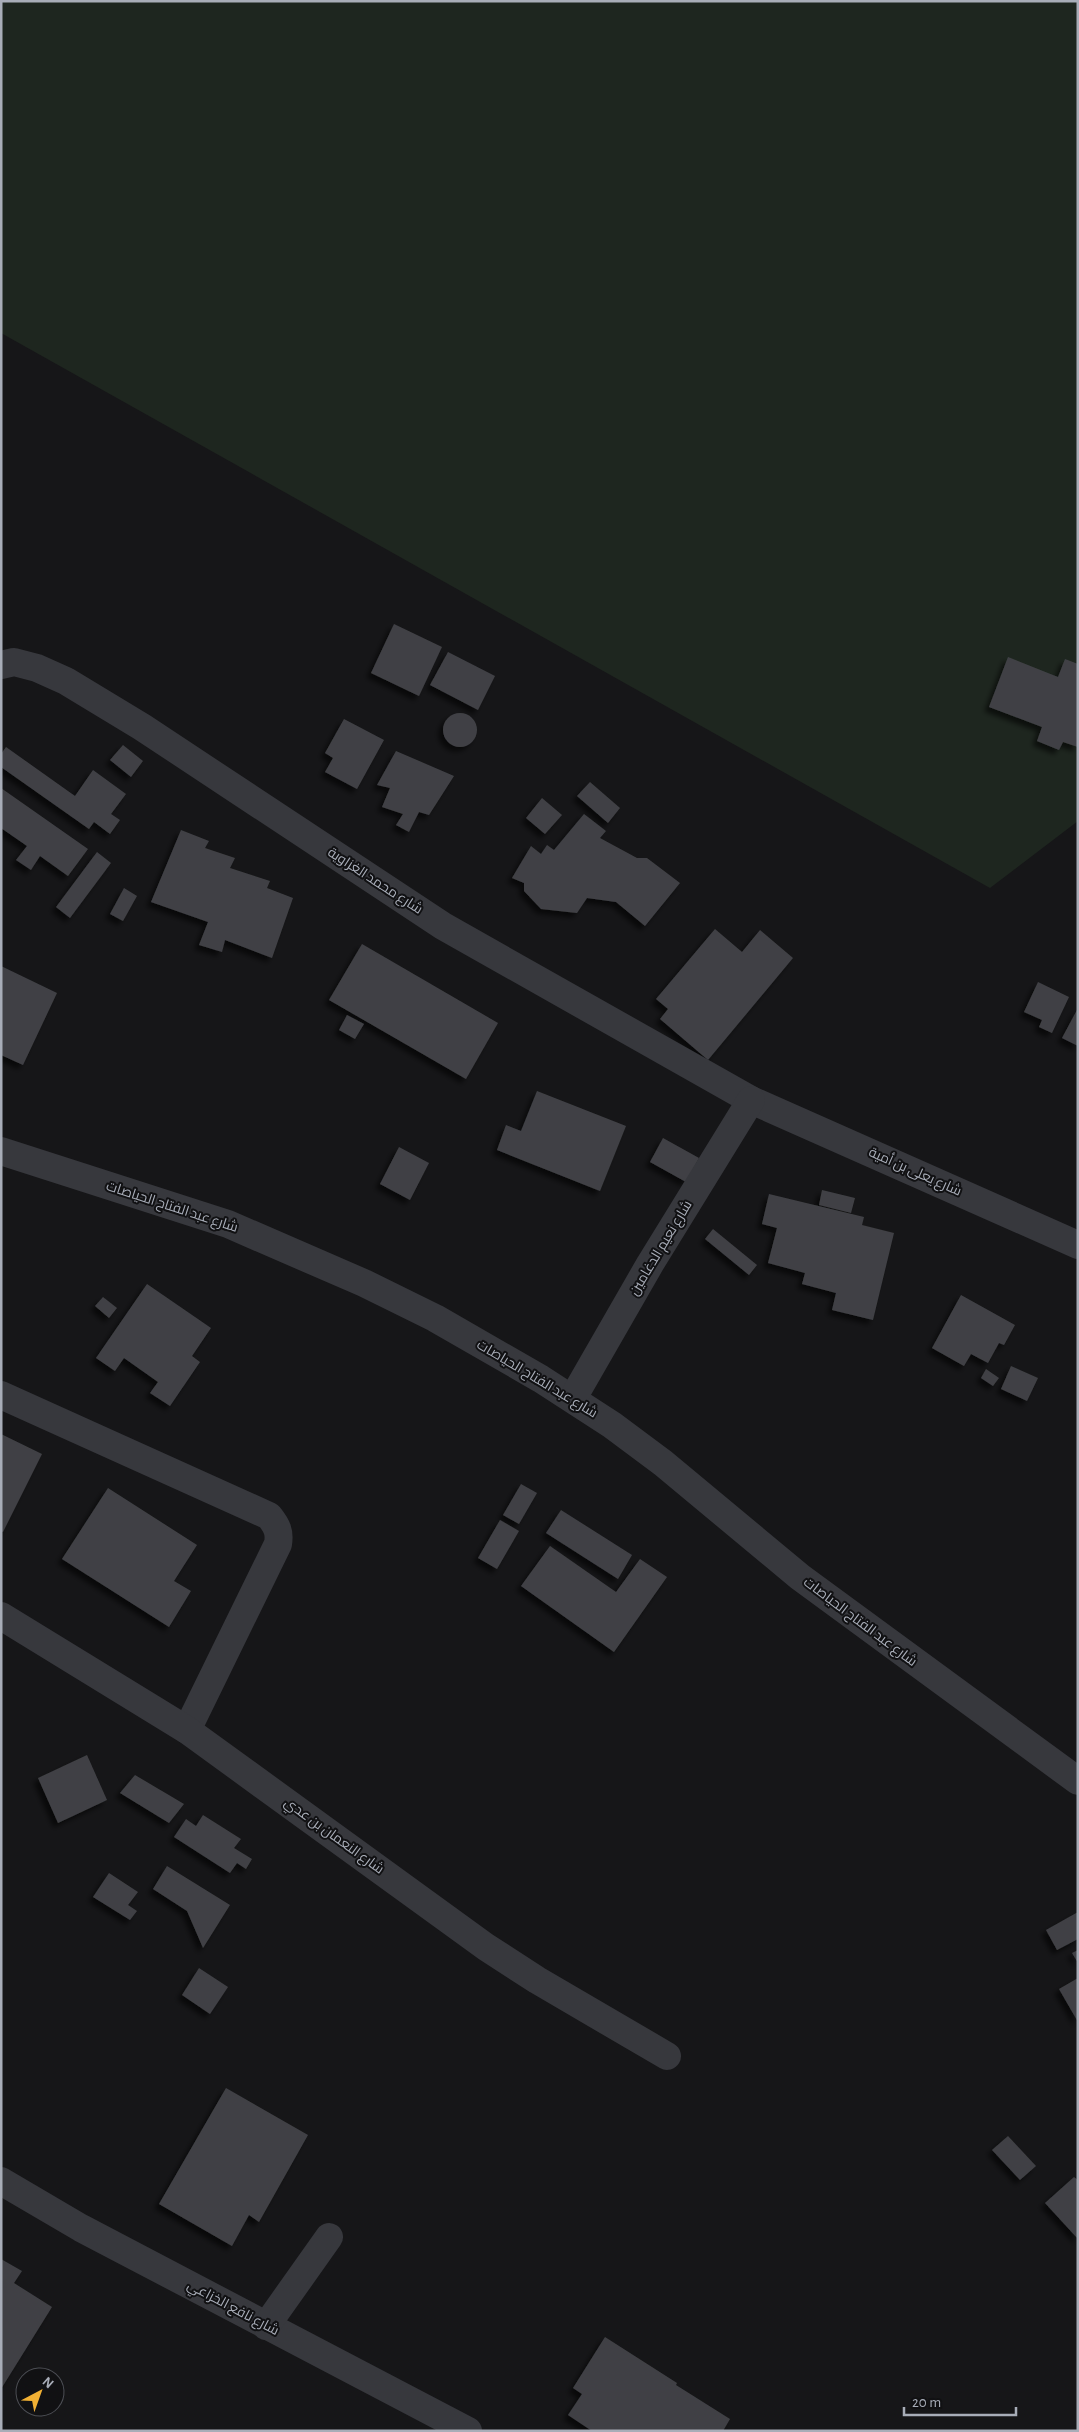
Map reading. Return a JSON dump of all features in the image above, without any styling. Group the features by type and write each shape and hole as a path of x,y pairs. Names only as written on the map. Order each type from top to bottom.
{"street":[{"name":"شارع محمد الغزاوية","path":"1,665 14,662 37,668 66,681 142,727 443,926 752,1100"},
{"name":"شارع يعلى بن أمية","path":"752,1100 1078,1244"},
{"name":"شارع نعيم الدغامين","path":"573,1398 650,1264 752,1100"},
{"name":"شارع عبد الفتاح الحياصات","path":"1,1151 228,1224 364,1283 435,1318 573,1398 663,1463 800,1577 1078,1781"},
{"path":"1,1395 269,1516 276,1525 279,1534 278,1544 187,1730"},
{"name":"شارع النعمان بن عدي","path":"1,1616 187,1730 486,1947 537,1980 667,2056"},
{"name":"شارع نافع الخزاعي","path":"1,2181 81,2228 468,2431"},
{"path":"266,2326 329,2237"}],"shaded area":[{"path":"1,1 1078,1 1078,821 990,888 1,333"}],"building":[{"path":"394,624 442,647 419,696 371,673"},
{"path":"448,652 495,676 478,710 430,685"},
{"path":"1008,657 1058,677 1065,659 1078,664 1078,747 1063,742 1059,750 1037,741 1042,727 989,707"},
{"path":"460,713 472,718 477,730 472,742 460,747 448,742 443,730 448,718"},
{"path":"344,719 384,740 357,789 325,772 333,758 325,753"},
{"path":"123,745 143,761 131,777 110,760"},
{"path":"6,747 75,796 93,770 126,794 111,814 120,820 110,834 94,822 89,829 1,767 1,754"},
{"path":"396,751 454,776 429,815 419,812 409,832 396,825 403,814 382,807 390,788 377,785"},
{"path":"590,782 620,808 608,823 577,796"},
{"path":"1,788 88,849 68,876 40,856 31,870 16,860 27,846 1,828"},
{"path":"542,798 562,815 545,834 526,818"},
{"path":"584,814 606,831 600,838 637,858 647,858 680,883 645,926 616,902 587,898 577,913 541,909 524,891 524,883 512,878 531,846 541,854 547,845 554,850"},
{"path":"181,830 209,841 205,848 235,858 230,868 270,881 267,888 293,898 272,958 225,940 222,952 199,945 208,922 151,902"},
{"path":"97,852 111,863 70,918 56,907"},
{"path":"124,888 137,896 123,921 110,914"},
{"path":"715,929 742,952 760,930 793,958 708,1060 660,1019 668,1009 656,999"},
{"path":"362,944 498,1023 466,1079 329,1000"},
{"path":"1,966 57,993 23,1065 1,1055"},
{"path":"1038,982 1069,997 1052,1033 1039,1027 1042,1020 1024,1012"},
{"path":"1078,1008 1078,1046 1062,1038"},
{"path":"347,1015 364,1024 355,1039 339,1030"},
{"path":"537,1091 626,1126 600,1191 497,1150 506,1125 521,1131"},
{"path":"663,1138 699,1158 686,1182 650,1162"},
{"path":"399,1147 429,1163 410,1200 380,1184"},
{"path":"822,1190 855,1198 851,1213 819,1205"},
{"path":"769,1194 864,1217 862,1225 894,1233 873,1320 832,1310 836,1293 802,1284 805,1273 768,1263 777,1228 762,1224"},
{"path":"713,1229 757,1265 749,1275 705,1239"},
{"path":"147,1284 211,1328 192,1356 200,1362 170,1406 150,1393 158,1382 124,1358 115,1371 96,1358"},
{"path":"961,1295 1015,1325 1004,1345 999,1343 988,1363 971,1354 964,1366 932,1348"},
{"path":"103,1297 117,1308 109,1318 95,1306"},
{"path":"1011,1366 1038,1378 1027,1401 1001,1389"},
{"path":"986,1369 999,1378 993,1386 981,1378"},
{"path":"1,1434 42,1454 3,1532 1,1531"},
{"path":"521,1484 537,1493 519,1524 503,1515"},
{"path":"108,1488 197,1545 174,1581 191,1591 169,1627 62,1559"},
{"path":"561,1510 632,1555 618,1579 546,1533"},
{"path":"500,1520 519,1531 497,1569 478,1558"},
{"path":"550,1546 616,1592 640,1559 667,1577 614,1652 521,1586"},
{"path":"87,1755 107,1800 58,1823 38,1778"},
{"path":"135,1775 184,1804 169,1823 120,1793"},
{"path":"203,1815 241,1839 234,1848 252,1859 246,1869 237,1863 230,1873 174,1837 186,1819 196,1826"},
{"path":"167,1866 230,1905 203,1948 187,1911 153,1889"},
{"path":"109,1873 138,1892 128,1905 137,1911 130,1920 93,1897"},
{"path":"1078,1912 1078,1939 1057,1950 1046,1930"},
{"path":"1078,1950 1078,1963 1072,1953"},
{"path":"199,1968 228,1987 210,2014 182,1995"},
{"path":"1078,1978 1078,2022 1059,1989"},
{"path":"226,2088 308,2135 259,2222 249,2215 232,2246 159,2204"},
{"path":"1008,2136 1036,2166 1020,2180 992,2150"},
{"path":"1074,2177 1078,2180 1078,2239 1045,2203"},
{"path":"1,2259 22,2271 14,2283 52,2307 1,2389"},
{"path":"605,2337 730,2419 723,2431 592,2431 568,2415 582,2394 573,2388"}]}
